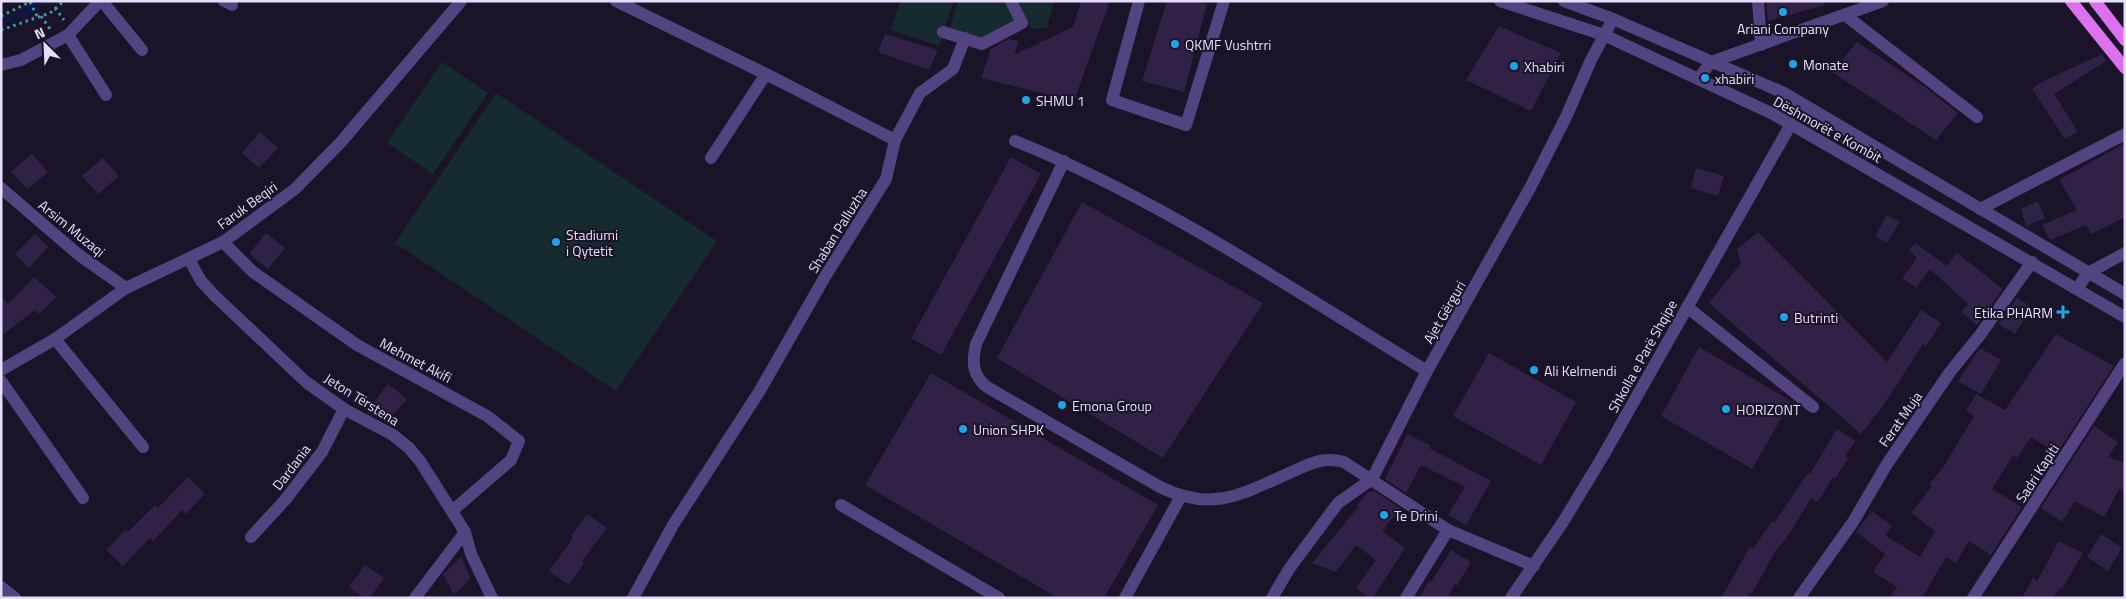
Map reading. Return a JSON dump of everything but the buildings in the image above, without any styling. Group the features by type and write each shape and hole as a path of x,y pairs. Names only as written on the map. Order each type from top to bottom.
{"main road":[{"path":"2071,1 2125,68"},
{"path":"2095,1 2125,40"}],"street":[{"path":"1,65 21,60 68,36 101,1 142,50"},
{"name":"Faruk Beqiri","path":"1,370 55,339 126,288 223,242 295,189 341,142 461,1"},
{"path":"616,1 766,74 895,140"},
{"path":"943,32 982,44 1022,23 1011,1"},
{"path":"1139,1 1112,100 1186,125 1224,1"},
{"name":"Dëshmorët e Kombit","path":"1500,1 1604,35 1699,78 1791,124 2125,317"},
{"path":"1556,19 1563,1"},
{"name":"Dëshmorët e Kombit","path":"1563,1 1613,19 1784,93 2125,294"},
{"path":"1758,1 1761,45"},
{"path":"1699,78 1711,62 1882,1"},
{"path":"1845,15 1977,117"},
{"name":"Ajet Gërguri","path":"1272,598 1289,569 1338,503 1372,479 1427,371 1530,188 1613,19"},
{"path":"68,36 106,95"},
{"name":"Shaban Palluzha","path":"632,598 673,526 759,392 826,275 886,179 895,140 920,93 953,68 965,38"},
{"path":"711,158 766,74"},
{"name":"Shkolla e Parë Shqipe","path":"1511,598 1534,566 1603,456 1791,124"},
{"path":"1980,209 2125,134"},
{"path":"1014,141 1064,161 1192,229 1427,371"},
{"path":"1064,161 976,344 973,361 976,376 987,387 1160,487 1181,496 1207,501 1223,500 1324,460 1344,462 1448,530 1534,566"},
{"name":"Arsim Muzaqi","path":"1,188 79,255 126,288"},
{"name":"Mehmet Akifi","path":"223,242 253,272 357,345 487,416 519,440 511,460 452,511"},
{"path":"2077,289 2088,273 2125,253"},
{"name":"Jeton Tërstena","path":"189,259 201,281 259,339 306,382 344,409 393,435 409,448 420,461 465,532 471,554 492,598"},
{"name":"Ferat Muja","path":"1799,598 1853,522 1887,464 1945,379 1980,335 2032,262"},
{"path":"1687,307 1813,407"},
{"path":"55,339 143,447"},
{"name":"Sadri Kapiti","path":"1973,598 2125,364"},
{"path":"1,381 83,498"},
{"name":"Dardania","path":"251,537 285,500 322,452 344,409"},
{"path":"1125,598 1181,496"},
{"path":"841,505 998,598"},
{"path":"1406,598 1448,530"},
{"path":"415,598 465,532"},
{"path":"1,587 15,598"}],"path":[{"path":"1,30 37,15 50,13 64,1"},
{"path":"1,16 31,2 37,15"}],"green space":[{"path":"900,1 954,1 939,46 891,30"},
{"path":"958,1 1004,1 1016,23 983,38 950,28"},
{"path":"1018,1 1054,1 1047,28 1031,29"},
{"path":"442,62 488,93 433,174 387,143"},
{"name":"Stadiumi i Qytetit","path":"496,93 717,241 616,391 395,243"}],"shaded area":[{"path":"37,1 53,1 27,16 1,25 1,19"}],"place":[{"name":"Ariani Company","path":"1783,12"},
{"name":"QKMF Vushtrri","path":"1175,44"},
{"name":"Monate","path":"1793,64"},
{"name":"Xhabiri","path":"1514,66"},
{"name":"xhabiri","path":"1705,78"},
{"name":"SHMU 1","path":"1026,100"},
{"name":"Stadiumi i Qytetit","path":"556,242"},
{"name":"Etika PHARM","path":"2063,312"},
{"name":"Butrinti","path":"1784,317"},
{"name":"Ali Kelmendi","path":"1534,370"},
{"name":"Emona Group","path":"1062,405"},
{"name":"HORIZONT","path":"1726,409"},
{"name":"Union SHPK","path":"963,429"},
{"name":"Te Drini","path":"1384,515"}]}
